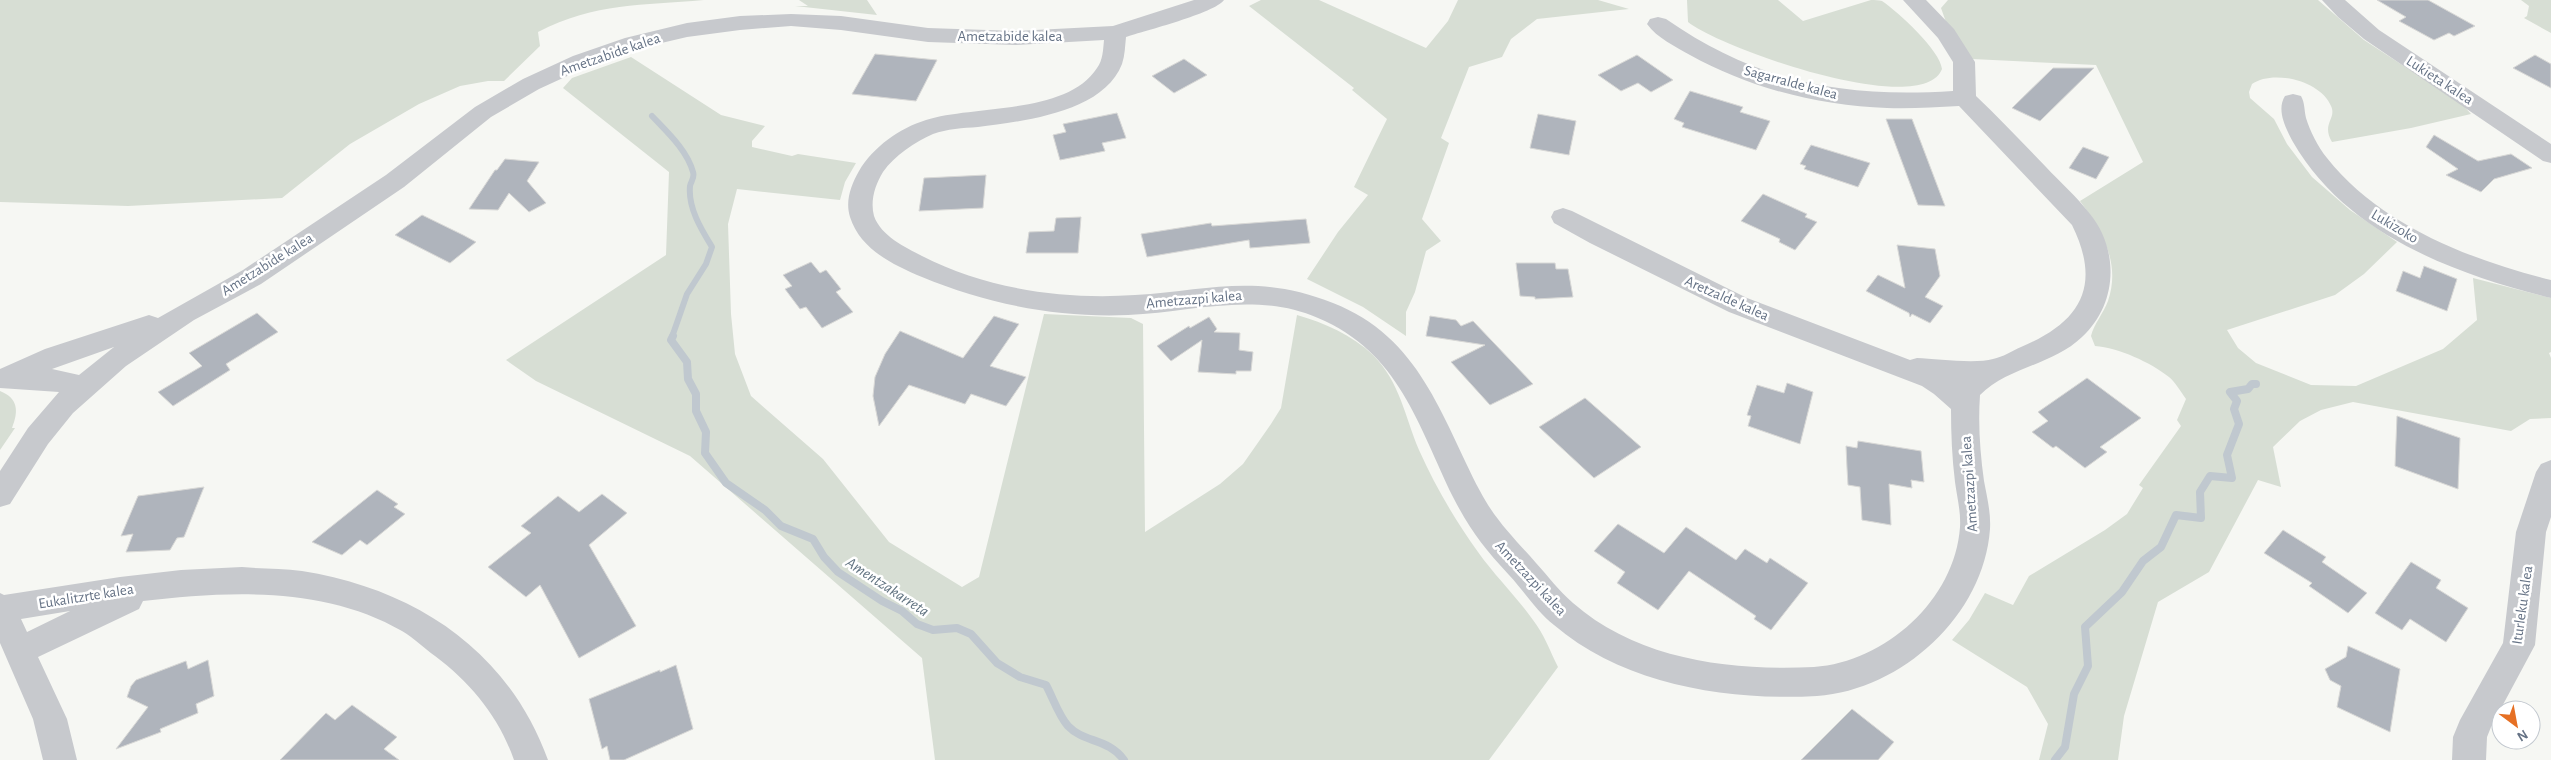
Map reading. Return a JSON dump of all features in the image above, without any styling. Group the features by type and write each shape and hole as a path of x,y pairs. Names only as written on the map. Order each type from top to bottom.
{"street":[{"name":"Ametzabide kalea","path":"0,495 38,436 63,405 82,386 116,359 185,313 252,277 276,261 395,180 483,112 531,84 556,73 633,43 704,28 740,23 792,20 844,24 928,36 1016,38 1115,33 1191,9 1213,0"},
{"path":"1914,0 1946,34 1964,62 1965,98"},
{"name":"Lukieta kalea","path":"2333,0 2343,12 2387,46 2443,81 2551,155"},
{"name":"Sagarralde kalea","path":"1658,24 1693,47 1741,69 1812,91 1852,98 1886,101 1965,98"},
{"name":"Ametzazpi kalea","path":"1115,33 1112,62 1108,70 1096,83 1080,94 1051,106 931,126 912,134 884,155 865,181 860,195 859,208 862,222 879,243 909,261 961,284 979,290 1054,303 1132,306 1220,294 1253,294 1284,298 1315,306 1344,319 1370,335 1393,354 1411,377 1484,526 1572,621 1655,664 1690,675 1795,683 1842,678 1879,664 1911,642 1938,618 1956,592 1969,559 1976,530 1965,450 1965,405 1967,392 1983,375 2053,346 2072,331 2089,313 2097,291 2098,268 2094,244 2082,220 1993,125 1965,98"},
{"name":"Lukizoko","path":"2293,100 2292,113 2306,148 2322,169 2348,195 2375,216 2451,257 2492,273 2551,289"},
{"name":"Aretzalde kalea","path":"1563,217 1599,237 1738,305 1898,366 1944,386 1965,405"},
{"path":"3,379 55,356 185,313"},
{"name":"Aretzalde kalea","path":"1898,366 1937,370 1996,370"},
{"path":"3,379 48,379 82,386"},
{"name":"Iturleku kalea","path":"2469,760 2470,737 2477,720 2519,645 2531,532 2551,472"},
{"name":"Eukalitzrte kalea","path":"0,608 171,583 251,579 323,588 386,606 442,638 488,681 523,736 531,760"},
{"name":"Eukalitzrte kalea","path":"19,651 95,614 171,583"},
{"path":"0,608 50,719 60,760"}],"shaded area":[{"path":"0,0 704,0 600,10 559,22 538,32 540,46 504,81 488,81 460,86 419,104 350,144 282,198 128,206 0,202"},
{"path":"799,0 867,0 877,15 795,6 808,6"},
{"path":"1261,0 1319,0 1426,48 1448,21 1458,0 1598,0 1629,9 1537,19 1511,39 1502,57 1469,67 1441,138 1449,143 1422,219 1441,241 1426,251 1415,292 1406,312 1406,336 1363,307 1307,279 1338,232 1368,195 1354,187 1387,119 1352,90 1354,88 1249,6"},
{"path":"1687,0 1778,0 1803,21 1871,0 1882,1 1907,22 1926,42 1940,61 1942,69 1927,83 1898,87 1861,83 1820,74 1777,62 1707,34 1688,22"},
{"path":"1948,0 2318,0 2364,40 2462,104 2471,114 2411,128 2332,142 2328,130 2332,114 2331,106 2326,97 2317,90 2296,80 2284,78 2261,80 2252,84 2249,92 2250,98 2274,119 2287,144 2312,177 2350,210 2397,242 2364,274 2335,295 2227,330 2238,348 2256,363 2311,385 2356,386 2443,349 2477,320 2473,278 2551,298 2551,352 2549,353 2551,358 2551,418 2530,419 2511,431 2353,402 2321,410 2300,421 2273,447 2281,487 2258,480 2209,572 2158,602 2124,716 2118,760 2039,760 2048,724 2027,687 1952,640 1969,620 1985,593 2013,605 2029,576 2105,530 2127,514 2143,488 2139,485 2181,426 2177,420 2186,399 2171,379 2153,366 2134,357 2095,346 2091,336 2108,301 2112,274 2111,261 2102,236 2080,201 2143,162 2096,65 1972,59 1946,22 1941,8"},
{"path":"2521,0 2551,0 2551,33 2524,18 2527,16 2529,6"},
{"path":"631,57 721,115 765,126 752,141 752,147 792,156 798,154 856,163 845,182 840,200 737,189 728,224 731,314 735,354 751,396 823,459 889,542 962,587 979,577 1044,314 1131,318 1143,324 1145,532 1220,484 1243,464 1281,408 1297,315 1328,326 1356,341 1382,365 1396,388 1419,450 1432,477 1461,528 1491,569 1537,625 1558,667 1489,760 935,760 922,658 690,456 536,381 506,360 666,255 669,172 563,88 572,78"},
{"path":"0,391 14,401 16,416 12,428 15,428 0,450"}],"building":[{"path":"2377,0 2428,0 2475,26 2454,36 2449,33 2434,40 2399,21 2406,17"},
{"path":"875,54 937,60 916,101 852,94"},
{"path":"1637,55 1673,80 1651,92 1638,83 1621,91 1598,75"},
{"path":"2535,55 2551,64 2551,88 2513,68"},
{"path":"1184,59 1207,75 1174,93 1152,76"},
{"path":"2053,68 2094,68 2040,121 2012,108"},
{"path":"1690,91 1743,107 1740,112 1770,121 1756,150 1682,127 1684,123 1674,119"},
{"path":"1117,113 1126,138 1102,143 1105,151 1060,160 1053,135 1066,132 1063,124"},
{"path":"1538,114 1576,121 1569,155 1530,148"},
{"path":"1886,119 1912,119 1945,206 1918,205"},
{"path":"2434,135 2478,161 2511,154 2532,168 2494,179 2481,192 2446,175 2458,169 2426,147"},
{"path":"1811,145 1870,163 1858,187 1804,169 1806,166 1800,164"},
{"path":"2083,147 2109,157 2096,179 2069,168"},
{"path":"505,159 539,162 527,181 546,203 529,212 509,193 498,210 469,209 495,170"},
{"path":"986,175 983,208 919,211 924,178"},
{"path":"1763,194 1807,214 1805,217 1817,222 1795,250 1779,242 1780,239 1741,221"},
{"path":"422,215 476,242 450,263 395,235"},
{"path":"1081,217 1078,253 1026,253 1029,232 1054,231 1056,218"},
{"path":"1306,219 1310,243 1250,248 1249,240 1147,257 1141,234 1211,223 1212,226"},
{"path":"1897,245 1935,249 1940,276 1925,297 1943,306 1930,323 1912,314 1910,317 1909,313 1866,291 1878,275 1905,288"},
{"path":"811,262 820,273 826,270 841,289 836,292 853,312 822,328 806,307 800,309 785,289 792,286 783,275"},
{"path":"1516,263 1555,263 1556,269 1568,269 1573,297 1535,299 1535,297 1520,296"},
{"path":"2424,266 2457,279 2447,311 2396,291 2403,271 2420,278"},
{"path":"257,313 278,332 226,364 230,370 173,406 158,392 202,366 189,353"},
{"path":"994,316 1019,324 990,366 1026,377 1006,406 971,394 965,404 909,385 879,426 873,396 875,377 885,354 900,331 963,358"},
{"path":"1430,316 1456,320 1461,326 1473,321 1533,384 1490,405 1451,362 1485,345 1426,336"},
{"path":"1209,317 1217,329 1214,332 1240,333 1239,350 1253,352 1251,371 1236,371 1236,374 1198,372 1202,340 1171,361 1157,346 1189,326 1190,328"},
{"path":"2087,378 2141,418 2100,447 2107,452 2085,468 2056,446 2053,448 2032,432 2048,421 2038,412"},
{"path":"1787,383 1813,392 1800,444 1748,426 1751,416 1747,415 1757,385 1784,393"},
{"path":"1585,398 1641,447 1594,478 1539,427"},
{"path":"2397,416 2460,438 2458,489 2395,466"},
{"path":"1858,441 1921,451 1924,482 1911,480 1912,488 1889,484 1891,525 1862,520 1860,487 1848,485 1846,446 1857,448"},
{"path":"204,487 184,537 177,538 170,550 126,552 133,534 121,536 138,496"},
{"path":"377,490 398,504 394,507 405,514 367,545 360,540 342,555 312,542"},
{"path":"602,494 627,513 589,545 636,626 579,658 540,585 526,597 488,567 531,533 521,526 558,496 579,512"},
{"path":"1618,524 1664,553 1686,527 1736,560 1745,549 1767,563 1770,558 1808,583 1771,630 1754,619 1756,616 1689,571 1658,610 1617,583 1625,572 1594,551"},
{"path":"2283,530 2326,557 2322,562 2367,593 2348,613 2309,586 2312,583 2264,553"},
{"path":"2411,562 2441,580 2436,588 2468,608 2446,642 2410,619 2402,630 2375,613"},
{"path":"2348,646 2400,669 2390,732 2337,707 2341,686 2330,680 2325,669 2346,657"},
{"path":"208,660 214,696 196,704 198,713 160,729 161,732 116,749 148,707 127,697 131,686 136,680 186,661 188,669"},
{"path":"676,665 693,729 624,760 610,760 607,746 602,749 589,699"},
{"path":"352,705 397,737 384,749 399,760 280,760 326,713 335,720"},
{"path":"1852,709 1894,742 1878,760 1801,760"}],"waterway":[{"name":"Amentzakarreta","path":"652,116 676,142 690,164 693,174 690,186 693,210 712,247 706,264 687,294 672,337"},
{"name":"Amentzakarreta","path":"673,336 671,340 687,362 688,379 696,394 696,411 706,432 705,453 726,483 765,510 781,526 813,539 824,557 838,572 882,601 902,611 917,624 933,630 957,628 971,634 997,663 1020,677 1046,685 1068,726 1081,735 1111,748 1124,760"},
{"path":"2055,760 2065,747 2074,694 2088,666 2085,627 2122,592 2143,561 2161,547 2176,515 2201,518 2200,492 2210,476 2232,478 2227,455 2239,424 2234,409 2237,401 2230,392 2248,389 2252,384 2256,384"}]}
